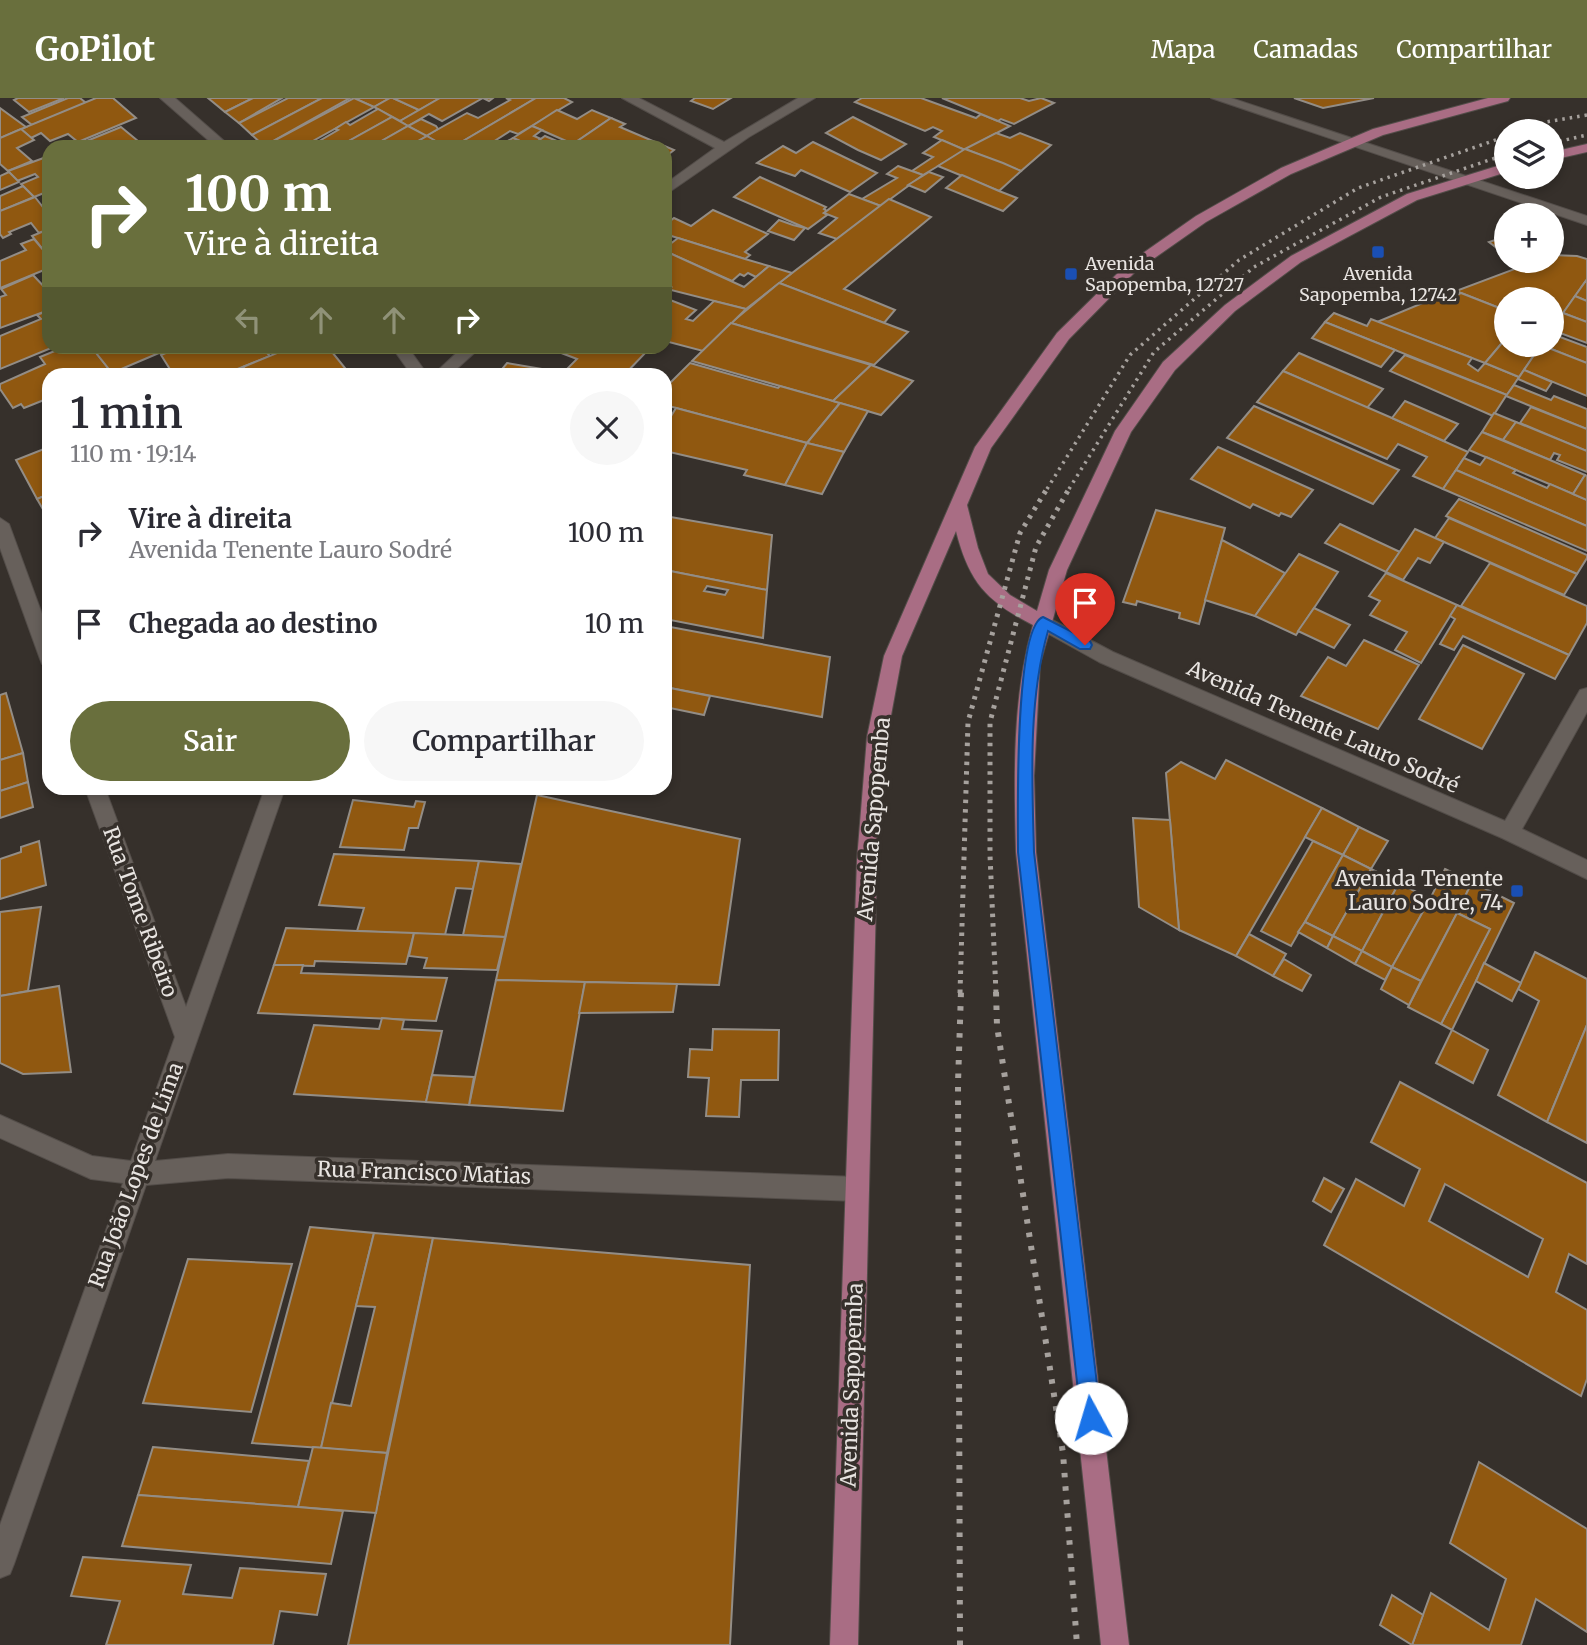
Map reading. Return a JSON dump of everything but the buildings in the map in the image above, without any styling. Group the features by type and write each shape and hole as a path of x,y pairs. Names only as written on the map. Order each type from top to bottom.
{"main road":[{"name":"Avenida Sapopemba","path":"844,1645 867,860 877,737 893,656 984,447 1063,336 1131,268 1201,219 1286,170 1378,132 1503,98"},
{"path":"1564,153 1587,148"},
{"path":"1115,1645 1026,852 1024,776 1030,676 1043,622 1058,570 1123,431 1169,366 1230,308 1296,259 1412,197 1494,171"},
{"path":"958,505 978,574 990,591 1009,606 1043,622"}],"street":[{"path":"167,98 216,140"},
{"path":"629,98 725,148"},
{"path":"672,186 725,148 808,98"},
{"path":"1218,98 1587,221"},
{"path":"449,368 465,354"},
{"path":"0,524 42,640"},
{"name":"Avenida Tenente Lauro Sodré","path":"1043,622 1106,657 1509,832 1587,870"},
{"path":"1509,832 1587,695"},
{"name":"Rua Tome Ribeiro","path":"98,795 186,1037"},
{"name":"Rua João Lopes de Lima","path":"0,1564 110,1247 139,1174 272,795"},
{"name":"Rua Francisco Matias","path":"0,1126 91,1167 139,1174 228,1166 858,1189"}],"railway":[{"path":"1564,119 1587,115"},
{"path":"1564,140 1587,135"},
{"path":"1047,489 1130,355 1239,260 1358,188 1494,141"},
{"path":"1069,489 1154,352 1254,267 1381,197 1494,158"},
{"path":"960,993 968,722 1020,533 1048,487"},
{"path":"996,993 990,855 990,722 1036,547 1070,487"},
{"path":"960,1645 958,1083 961,992"},
{"path":"996,992 997,1026 1063,1453 1077,1645"}],"place":[{"name":"Avenida Sapopemba, 12742","path":"1378,252"},
{"name":"Avenida Sapopemba, 12727","path":"1071,274"},
{"name":"Avenida Tenente Lauro Sodre, 74","path":"1517,891"}],"route":[{"path":"1085,645 1043,622 1031,664 1024,776 1026,852 1091,1418"}]}
